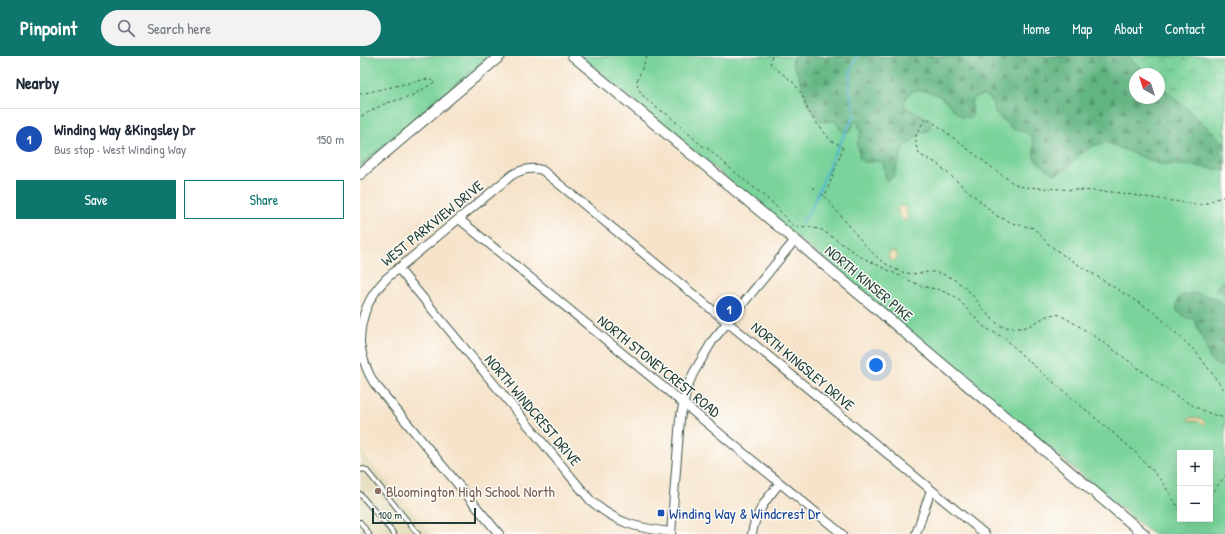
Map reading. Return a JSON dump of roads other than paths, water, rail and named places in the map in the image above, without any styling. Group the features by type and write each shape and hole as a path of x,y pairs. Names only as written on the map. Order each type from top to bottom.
{"street":[{"path":"360,174 500,56"},
{"name":"NORTH KINSER PIKE","path":"573,56 795,240 1144,534"},
{"name":"WEST PARKVIEW DRIVE","path":"499,534 374,383 362,357 360,330 363,316 372,296 382,283 398,268 512,175 520,171 533,168 542,170 548,174"},
{"name":"NORTH KINGSLEY DRIVE","path":"548,174 985,534"},
{"name":"NORTH STONEYCREST ROAD","path":"459,219 842,534"},
{"path":"671,533 679,432 683,404 688,385 700,360 713,340 795,240"},
{"name":"NORTH WINDCREST DRIVE","path":"398,268 591,501 609,515 623,522 641,528 671,533"},
{"path":"752,534 755,521 762,507 780,483"},
{"path":"916,534 931,490"}],"lane":[{"path":"360,470 364,469 367,471 418,534"},
{"path":"360,494 394,534"},
{"path":"360,522 369,534"}],"waterway":[{"path":"801,224 812,207 833,157 855,114 849,85 853,64 857,56"}],"place":[{"name":"Winding Way &Kingsley Dr","path":"729,309"},
{"name":"Bloomington High School North","path":"378,491"},
{"name":"Winding Way & Windcrest Dr","path":"661,513"}]}
